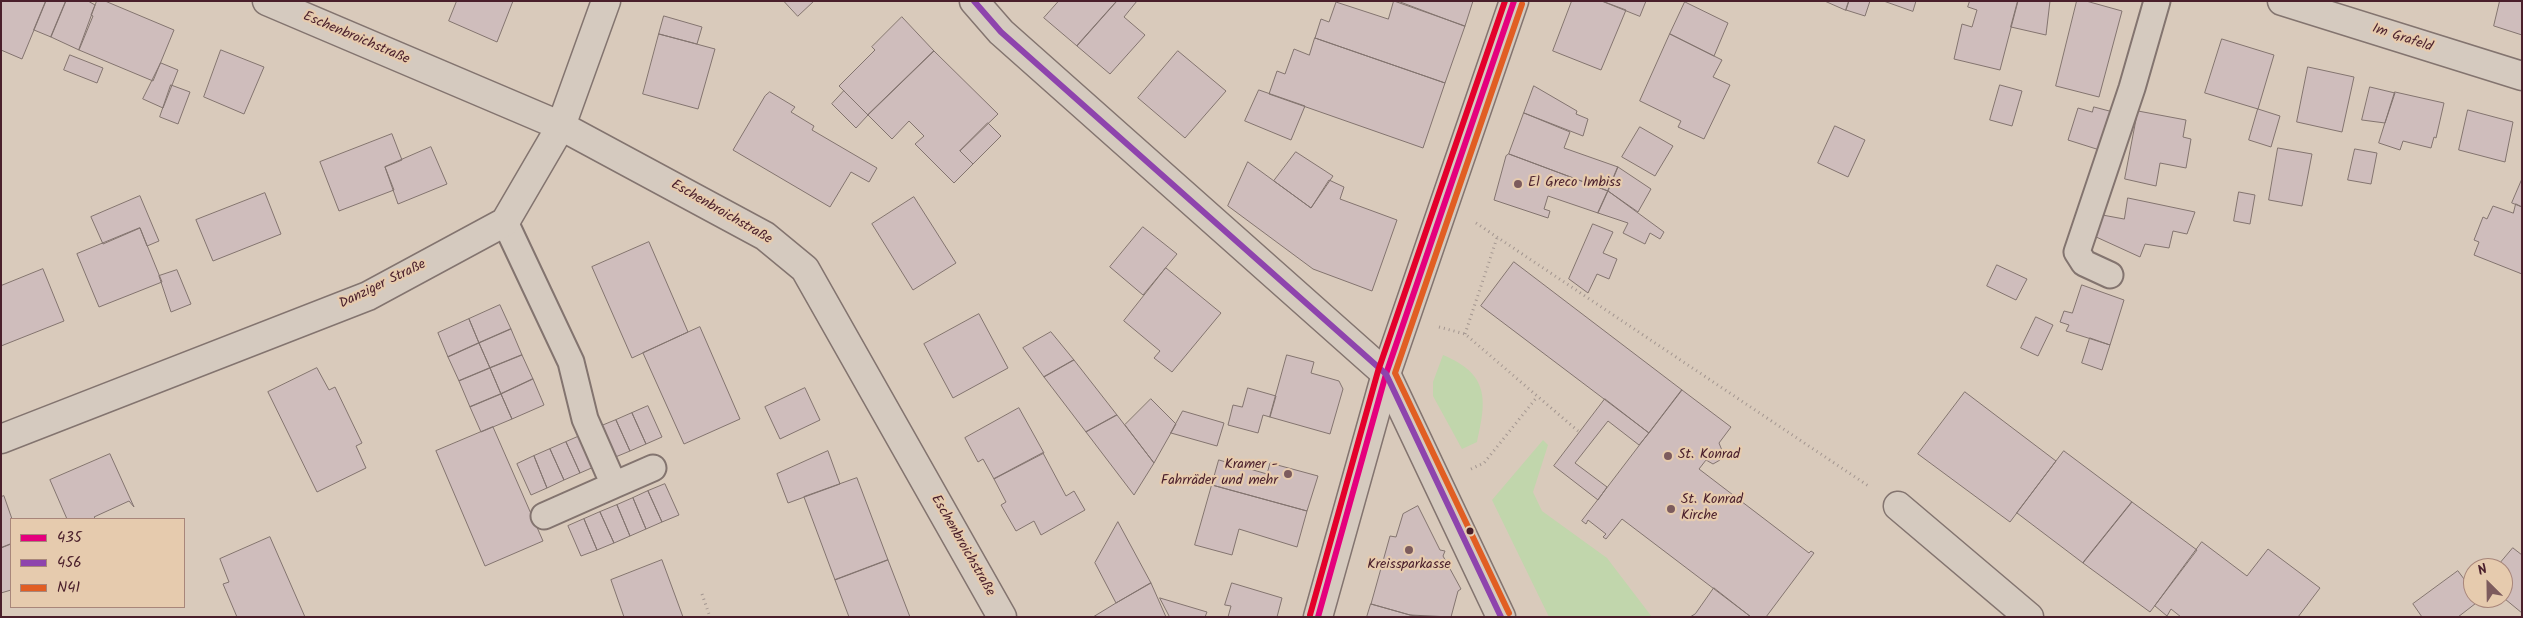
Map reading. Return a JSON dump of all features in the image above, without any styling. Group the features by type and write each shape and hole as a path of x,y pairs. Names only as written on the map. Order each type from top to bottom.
{"street":[{"name":"Eschenbroichstraße","path":"267,1 561,126 765,236 805,269 1002,617"},
{"path":"505,222 561,126 606,1"},
{"path":"974,1 1001,32 1386,374 1501,617"},
{"path":"1318,617 1386,374 1514,1"},
{"name":"Im Grafeld","path":"2287,2 2522,76"},
{"name":"Danziger Straße","path":"1,439 368,296 505,222"},
{"path":"1898,506 2028,617"}],"lane":[{"path":"2110,275 2084,263 2077,252 2132,88 2157,1"},
{"path":"505,222 571,362 585,419 614,485"},
{"path":"544,516 653,468"}],"path":[{"path":"1444,202 1898,506"},
{"path":"1497,238 1465,334 1578,431"},
{"path":"1484,463 1537,397"},
{"path":"702,594 710,617"}],"green space":[{"path":"1443,355 1458,362 1469,371 1477,380 1481,389 1483,401 1477,442 1462,449 1433,396 1433,382"},
{"path":"1543,440 1548,445 1533,492 1542,511 1607,558 1652,617 1549,617 1492,500"}],"building":[{"path":"1,1 46,1 22,59 1,50"},
{"path":"46,1 66,1 51,37 34,30"},
{"path":"66,1 88,1 95,5 91,15 93,16 79,50 51,37"},
{"path":"97,1 105,1 174,30 153,81 79,50"},
{"path":"457,1 513,1 497,42 449,21"},
{"path":"784,1 814,1 798,16"},
{"path":"1059,1 1117,1 1077,46 1044,18"},
{"path":"1117,1 1137,1 1124,17 1145,35 1110,74 1077,46"},
{"path":"1394,1 1465,26 1445,83 1315,38 1321,19 1329,22 1336,2 1388,19"},
{"path":"1398,1 1473,1 1465,26"},
{"path":"1572,1 1602,1 1626,10 1601,70 1553,51"},
{"path":"1602,1 1646,1 1640,16"},
{"path":"1825,1 1849,1 1846,10"},
{"path":"1849,1 1870,1 1865,16 1846,10"},
{"path":"1884,1 1916,1 1913,11"},
{"path":"1970,1 2018,1 2000,70 1954,59 1962,24 1972,27 1977,10 1968,7"},
{"path":"2018,1 2050,1 2046,35 2011,27"},
{"path":"2077,1 2086,1 2122,11 2099,97 2056,86"},
{"path":"2500,1 2522,1 2522,35 2494,26"},
{"path":"1685,2 1728,23 1714,56 1670,34"},
{"path":"664,16 702,27 697,44 659,34"},
{"path":"902,17 934,51 868,115 839,86 875,50 872,47"},
{"path":"659,34 715,49 698,109 643,94"},
{"path":"1670,34 1722,60 1713,77 1730,85 1704,139 1678,127 1681,121 1640,101"},
{"path":"1315,38 1445,83 1423,148 1269,94 1277,71 1285,74 1294,49 1309,55"},
{"path":"2222,39 2274,55 2258,109 2205,93"},
{"path":"221,50 264,67 244,114 204,97"},
{"path":"934,51 998,114 960,151 973,164 954,183 915,144 924,136 909,121 892,139 868,115"},
{"path":"1178,51 1226,91 1185,138 1138,98"},
{"path":"70,55 103,68 97,83 64,70"},
{"path":"161,63 178,70 163,108 143,99"},
{"path":"2308,67 2354,77 2342,132 2297,122"},
{"path":"171,85 190,92 178,124 160,117"},
{"path":"2000,85 2022,91 2012,126 1990,120"},
{"path":"1534,86 1577,111 1576,114 1588,119 1583,136 1524,113"},
{"path":"2370,87 2395,93 2385,123 2362,120"},
{"path":"1259,90 1305,106 1291,140 1245,121"},
{"path":"844,91 868,115 856,128 832,104"},
{"path":"770,92 795,107 791,112 814,126 812,130 877,168 869,182 851,172 830,207 733,150 765,96"},
{"path":"2395,92 2444,103 2436,138 2434,137 2431,148 2403,141 2400,150 2379,143"},
{"path":"2094,107 2117,113 2106,152 2068,140 2078,108 2092,112"},
{"path":"2258,109 2280,116 2271,147 2249,140"},
{"path":"2468,110 2513,122 2505,162 2459,150"},
{"path":"2138,111 2186,120 2183,137 2191,139 2186,168 2160,163 2156,186 2125,179"},
{"path":"1524,113 1570,132 1564,148 1618,167 1608,191 1509,154"},
{"path":"988,123 1001,136 973,164 960,151"},
{"path":"1835,126 1865,140 1848,177 1818,163"},
{"path":"1640,127 1673,146 1655,176 1622,157"},
{"path":"392,134 402,160 385,167 394,190 339,211 320,162"},
{"path":"431,147 447,184 398,204 385,167"},
{"path":"2278,148 2312,154 2302,206 2269,200"},
{"path":"2355,149 2377,153 2371,184 2348,180"},
{"path":"1296,152 1333,176 1311,208 1274,181"},
{"path":"1509,154 1608,191 1598,213 1548,196 1544,209 1550,211 1548,218 1494,200 1506,156"},
{"path":"1248,162 1311,208 1329,180 1344,187 1340,199 1397,220 1372,291 1313,269 1228,206"},
{"path":"1618,167 1651,189 1638,212 1608,191"},
{"path":"2522,179 2522,207 2512,203"},
{"path":"1608,191 1664,232 1660,239 1650,233 1645,244 1623,233 1628,223 1598,213"},
{"path":"2239,192 2255,195 2250,224 2234,221"},
{"path":"265,193 281,234 213,261 196,220"},
{"path":"140,196 159,241 147,246 140,228 103,244 91,217"},
{"path":"914,197 956,263 913,290 872,224"},
{"path":"2128,198 2195,212 2187,234 2173,231 2169,248 2145,244 2140,257 2094,236 2097,214 2124,219"},
{"path":"2516,204 2522,207 2522,274 2474,255 2479,242 2474,240 2483,217 2487,219 2493,206 2513,213"},
{"path":"1593,224 1613,232 1603,253 1617,259 1609,279 1597,274 1588,293 1569,279"},
{"path":"1143,227 1177,254 1143,295 1110,267"},
{"path":"140,228 162,282 99,307 77,254"},
{"path":"649,242 688,332 632,358 592,267"},
{"path":"1514,262 1682,390 1649,433 1481,306"},
{"path":"1997,265 2027,279 2016,300 1987,286"},
{"path":"1166,268 1221,313 1172,372 1154,358 1160,351 1124,321"},
{"path":"43,269 64,321 1,346 1,286"},
{"path":"177,270 191,304 171,312 159,276"},
{"path":"2082,285 2124,300 2110,345 2066,331 2069,325 2060,322 2064,311 2072,313"},
{"path":"500,305 511,329 479,343 469,319"},
{"path":"979,314 1008,368 953,398 924,344"},
{"path":"2036,317 2053,325 2038,356 2021,348"},
{"path":"469,319 479,343 448,357 438,333"},
{"path":"700,327 740,419 684,444 643,353"},
{"path":"511,329 522,355 490,368 479,343"},
{"path":"1051,332 1074,360 1044,377 1023,348"},
{"path":"2090,338 2110,345 2102,370 2082,363"},
{"path":"479,343 490,368 459,381 448,357"},
{"path":"522,355 533,379 501,394 490,368"},
{"path":"1287,355 1314,362 1311,373 1339,381 1343,389 1330,434 1270,417"},
{"path":"1074,360 1117,415 1086,432 1044,377"},
{"path":"317,368 329,390 335,387 362,443 356,446 366,468 317,492 268,392"},
{"path":"490,368 501,394 470,407 459,381"},
{"path":"533,379 544,405 512,419 501,394"},
{"path":"805,388 820,420 780,439 765,407"},
{"path":"1248,388 1276,396 1270,417 1263,415 1258,433 1228,425 1233,405 1242,407"},
{"name":"St. Konrad Kirche","path":"1682,390 1731,427 1719,443 1723,453 1720,460 1713,464 1706,460 1699,469 1809,553 1811,551 1814,553 1766,617 1751,617 1622,519 1606,539 1603,537 1606,534 1588,520 1586,524 1582,521"},
{"path":"1965,392 2056,461 2010,522 1918,454"},
{"path":"501,394 512,419 481,432 470,407"},
{"path":"1151,399 1176,424 1154,463 1125,425"},
{"path":"1605,399 1649,433 1639,445 1608,421 1575,463 1607,487 1598,500 1554,466"},
{"path":"648,406 662,437 646,444 632,413"},
{"path":"1019,408 1044,453 994,479 983,459 978,462 965,438"},
{"path":"1183,411 1224,423 1217,446 1171,433"},
{"path":"632,413 646,444 630,451 616,420"},
{"path":"1117,415 1154,463 1134,495 1086,432"},
{"path":"616,420 630,451 613,458 599,427"},
{"path":"493,427 543,541 485,566 436,451"},
{"path":"582,435 596,466 580,473 566,442"},
{"path":"566,442 580,473 564,480 550,449"},
{"path":"550,449 564,480 547,488 534,456"},
{"path":"828,451 840,484 788,503 777,474"},
{"path":"2064,451 2132,502 2083,563 2017,513"},
{"path":"1043,453 1066,496 1074,491 1085,510 1041,535 1034,521 1016,531 1001,505 1006,502 994,479"},
{"path":"110,454 134,507 129,501 95,518 67,518 50,480"},
{"path":"534,456 547,488 531,495 517,464"},
{"path":"1219,460 1267,474 1270,463 1318,476 1307,511 1212,485"},
{"path":"857,478 888,560 835,580 804,497"},
{"path":"665,484 679,515 662,522 648,491"},
{"path":"1212,485 1307,511 1297,547 1239,529 1232,555 1195,545"},
{"path":"648,491 662,522 646,529 633,498"},
{"path":"4,496 12,518 10,518 10,544 1,548 1,497"},
{"path":"633,498 646,529 630,536 617,505"},
{"path":"2132,502 2197,550 2150,612 2083,563"},
{"path":"617,505 630,536 614,543 600,512"},
{"path":"1418,506 1440,550 1445,551 1443,556 1461,589 1458,591 1451,617 1410,615 1371,604 1390,536 1396,537 1403,514"},
{"path":"600,512 614,543 597,550 584,519"},
{"path":"584,519 597,550 581,556 568,526"},
{"path":"1118,522 1151,583 1116,603 1095,563"},
{"path":"270,537 305,617 237,617 223,584 229,582 220,559"},
{"path":"2202,542 2247,576 2268,549 2320,588 2298,617 2181,617 2171,609 2167,616 2155,606"},
{"path":"10,544 10,590 1,593 1,548"},
{"path":"2513,548 2522,555 2522,613 2513,606 2513,558 2504,558"},
{"path":"662,560 683,617 624,617 611,580"},
{"path":"888,560 910,617 849,617 835,580"},
{"path":"2458,571 2463,578 2463,608 2470,608 2458,617 2422,617 2413,604"},
{"path":"1151,583 1166,617 1093,617 1116,603"},
{"path":"1232,583 1282,598 1277,617 1228,617 1231,606 1225,605"},
{"path":"1714,588 1751,617 1690,617 1695,614"},
{"path":"1160,598 1207,612 1205,617 1170,617"},
{"path":"1371,604 1410,615 1421,617 1367,617"}],"transit line":[{"name":"456","path":"974,1 1001,32 1386,374 1501,617"},
{"path":"1310,615 1378,371 1505,1"},
{"name":"435","path":"1318,617 1386,374 1514,1"},
{"name":"N41","path":"1509,613 1395,373 1522,4"}],"place":[{"name":"El Greco Imbiss","path":"1518,184"},
{"name":"St. Konrad","path":"1668,456"},
{"name":"Kramer - Fahrräder und mehr","path":"1288,474"},
{"name":"St. Konrad Kirche","path":"1671,509"},
{"name":"Kreissparkasse","path":"1409,550"}]}
